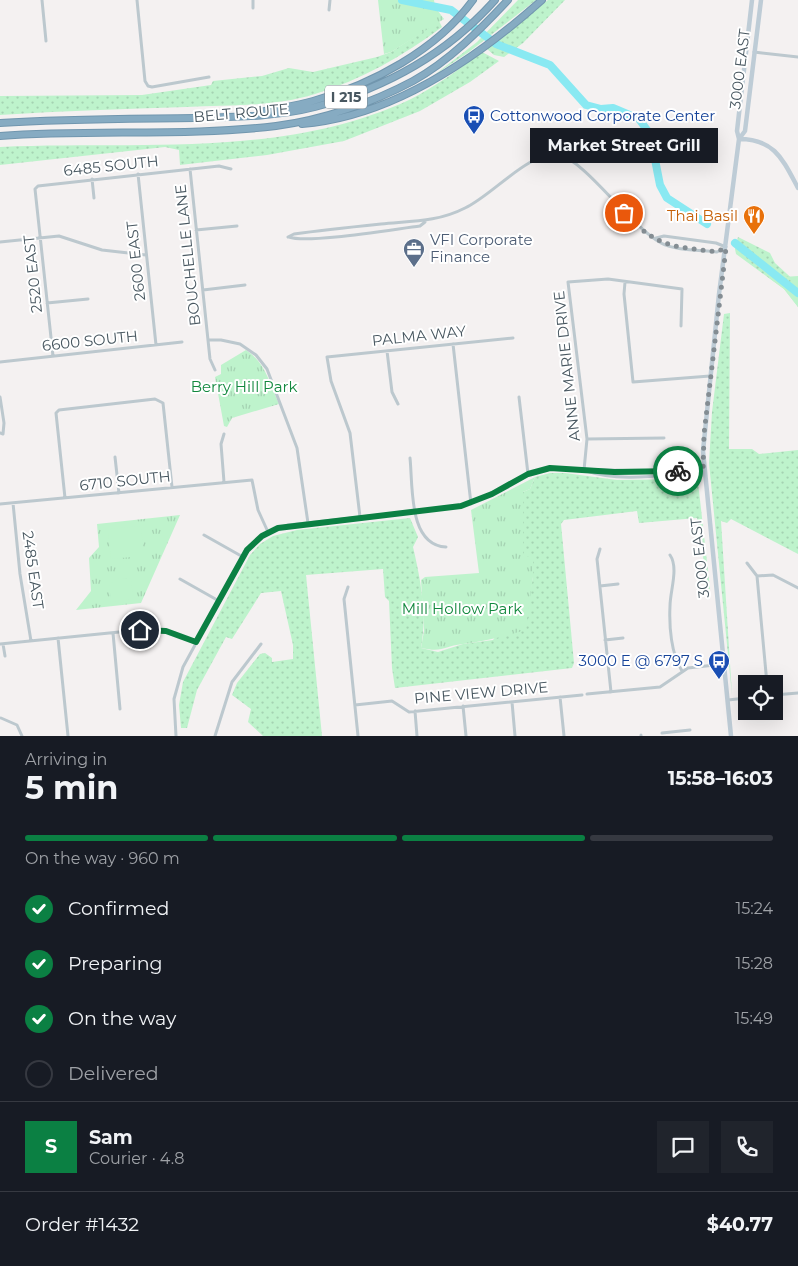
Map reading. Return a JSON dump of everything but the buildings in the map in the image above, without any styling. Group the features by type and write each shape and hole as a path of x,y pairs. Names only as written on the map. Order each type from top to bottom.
{"highway":[{"name":"BELT ROUTE","path":"0,123 232,117 272,114 314,107 354,94 403,74 449,45 483,14 495,0"},
{"name":"BELT ROUTE","path":"0,136 237,129 278,126 359,105 414,80 455,51 508,0"},
{"path":"278,126 319,122 358,112 420,87 463,61 501,34 542,0"},
{"path":"232,117 311,102 352,88 398,64 442,33 472,1"}],"main road":[{"name":"3000 EAST","path":"731,736 703,472 703,439 739,139 737,131 752,0"},
{"name":"3000 EAST","path":"739,139 745,131 761,0"},
{"path":"739,139 760,141 776,151 798,188"}],"street":[{"path":"42,0 46,41"},
{"path":"136,0 145,81 148,86 152,88 208,76"},
{"path":"253,0 253,8"},
{"path":"329,10 330,0"},
{"path":"754,52 798,57"},
{"path":"425,222 420,226 350,235 296,240 288,237 302,233 425,222 451,215 476,203 532,159 559,155 576,163 634,223 662,244 717,252 726,248"},
{"name":"6485 SOUTH","path":"35,189 43,184 220,166 231,170"},
{"name":"BOUCHELLE LANE","path":"190,169 210,359 215,370"},
{"name":"2600 EAST","path":"138,174 156,345"},
{"path":"92,179 94,198"},
{"name":"2520 EAST","path":"35,189 53,356"},
{"path":"196,230 237,226"},
{"path":"0,242 59,236 102,250 146,255"},
{"path":"655,239 664,236 716,243 726,248"},
{"name":"ANNE MARIE DRIVE","path":"584,470 587,439 568,282 608,279 682,289 681,326"},
{"path":"625,282 624,294 633,382 710,376"},
{"path":"203,290 245,285"},
{"path":"47,303 88,299"},
{"name":"PALMA WAY","path":"360,517 350,433 331,381 327,357 513,338"},
{"path":"208,340 222,340 240,344 256,355 267,369 298,448 308,523"},
{"name":"6600 SOUTH","path":"0,362 182,342"},
{"path":"453,344 471,504"},
{"path":"387,351 392,392 398,404"},
{"path":"0,397 4,423 1,433"},
{"path":"520,397 528,474"},
{"path":"65,498 56,413 63,408 160,400 164,403 172,487"},
{"path":"224,434 220,444 224,482"},
{"path":"587,439 664,438"},
{"path":"115,457 119,493"},
{"path":"410,458 417,523 423,535 434,545 446,547"},
{"path":"176,736 174,709 176,688 183,667 243,557 251,545 268,532 288,525 415,512 471,504 528,474 559,468 703,472"},
{"name":"6710 SOUTH","path":"0,504 252,480 258,510 268,532"},
{"name":"2485 EAST","path":"13,503 20,574 31,641"},
{"path":"204,535 243,557"},
{"path":"600,549 597,559 610,692"},
{"path":"670,555 674,564 670,606 674,655 682,671"},
{"path":"747,563 757,576 766,675"},
{"path":"757,576 772,575 798,588"},
{"path":"180,579 219,601"},
{"path":"600,586 618,584"},
{"path":"348,587 344,599 358,736"},
{"path":"5,656 2,644 113,632 158,630 175,633 196,642"},
{"path":"113,632 120,709"},
{"path":"58,638 68,736"},
{"path":"605,640 623,638"},
{"path":"215,736 232,682 261,644"},
{"name":"PINE VIEW DRIVE","path":"354,705 392,701 406,711 415,711 660,687 669,683 682,671 693,667 724,664"},
{"path":"783,694 798,693"},
{"path":"560,697 564,736"},
{"path":"727,700 738,699"},
{"path":"512,702 515,736"},
{"path":"463,706 466,736"},
{"path":"415,711 417,736"},
{"path":"1,718 17,725 22,736"},
{"path":"662,733 675,734 690,730"}],"green space":[{"path":"378,0 434,0 435,7 444,19 391,52 384,54"},
{"path":"518,0 536,0 469,52 433,76 477,42"},
{"path":"548,0 565,0 523,43 504,57 494,55 487,49"},
{"path":"439,21 442,27 412,48 381,66 349,82 299,98 251,105 0,115 0,96 142,95 211,85 213,81 262,76 289,68 313,72 391,52"},
{"path":"482,52 499,61 470,82 420,111 344,141 267,155 180,165 179,150 165,147 0,165 0,147 208,143 260,139 311,131 361,119 409,100 437,84"},
{"path":"738,237 770,253 775,263 798,284 798,307 784,289 736,254 735,249"},
{"path":"798,276 798,307 784,289 769,278"},
{"path":"730,313 729,449 752,449 759,454 798,450 798,554 731,519 727,523 721,521 732,695 709,463 712,412 724,314"},
{"name":"Berry Hill Park","path":"246,350 253,355 262,367 279,404 232,418 227,427 224,426 215,377 221,374 221,365"},
{"path":"550,473 565,473 617,480 696,479 698,482 710,589 708,589 697,518 639,523 637,511 564,520 561,524 574,663 572,668 395,688 392,668 389,601 385,597 383,569 306,575 322,736 263,736 248,722 251,709 232,695 237,683 260,654 265,653 272,658 272,662 293,659 293,645 281,591 261,593 232,639 226,637 197,690 187,728 181,728 179,705 183,682 250,555 260,544 273,536 297,530 410,518 418,537 413,547 423,610 421,648 438,652 463,644 493,640 530,593 533,577 523,555 523,492 530,489 535,477"},
{"name":"Mill Hollow Park","path":"535,477 530,489 523,492 523,555 533,558 533,577 526,630 439,649 421,648 424,631 421,580 425,577 479,573 471,510"},
{"path":"180,515 141,603 76,610 91,591 89,558 99,547 97,524"},
{"path":"141,526 143,547 131,557 111,559 108,533 111,529"},
{"path":"131,578 133,599 111,602 109,585 117,579"}],"waterway":[{"path":"402,0 451,10 496,44 550,65 586,105 601,109 613,108 639,119 650,134 660,185 667,198 707,224"},
{"path":"735,243 798,293"}],"way so far":[{"path":"624,213 639,228 662,244 717,252 726,248 719,294 704,434 703,472 678,471"}],"place":[{"name":"Cottonwood Corporate Center","path":"474,135"},
{"name":"Market Street Grill","path":"624,213"},
{"name":"Thai Basil","path":"754,235"},
{"name":"VFI Corporate Finance","path":"414,268"},
{"name":"3000 E @ 6797 S","path":"719,680"}],"route":[{"path":"140,630 166,631 196,642 247,550 256,540 268,532 288,525 471,504 528,474 550,468 614,472 678,471"}]}
